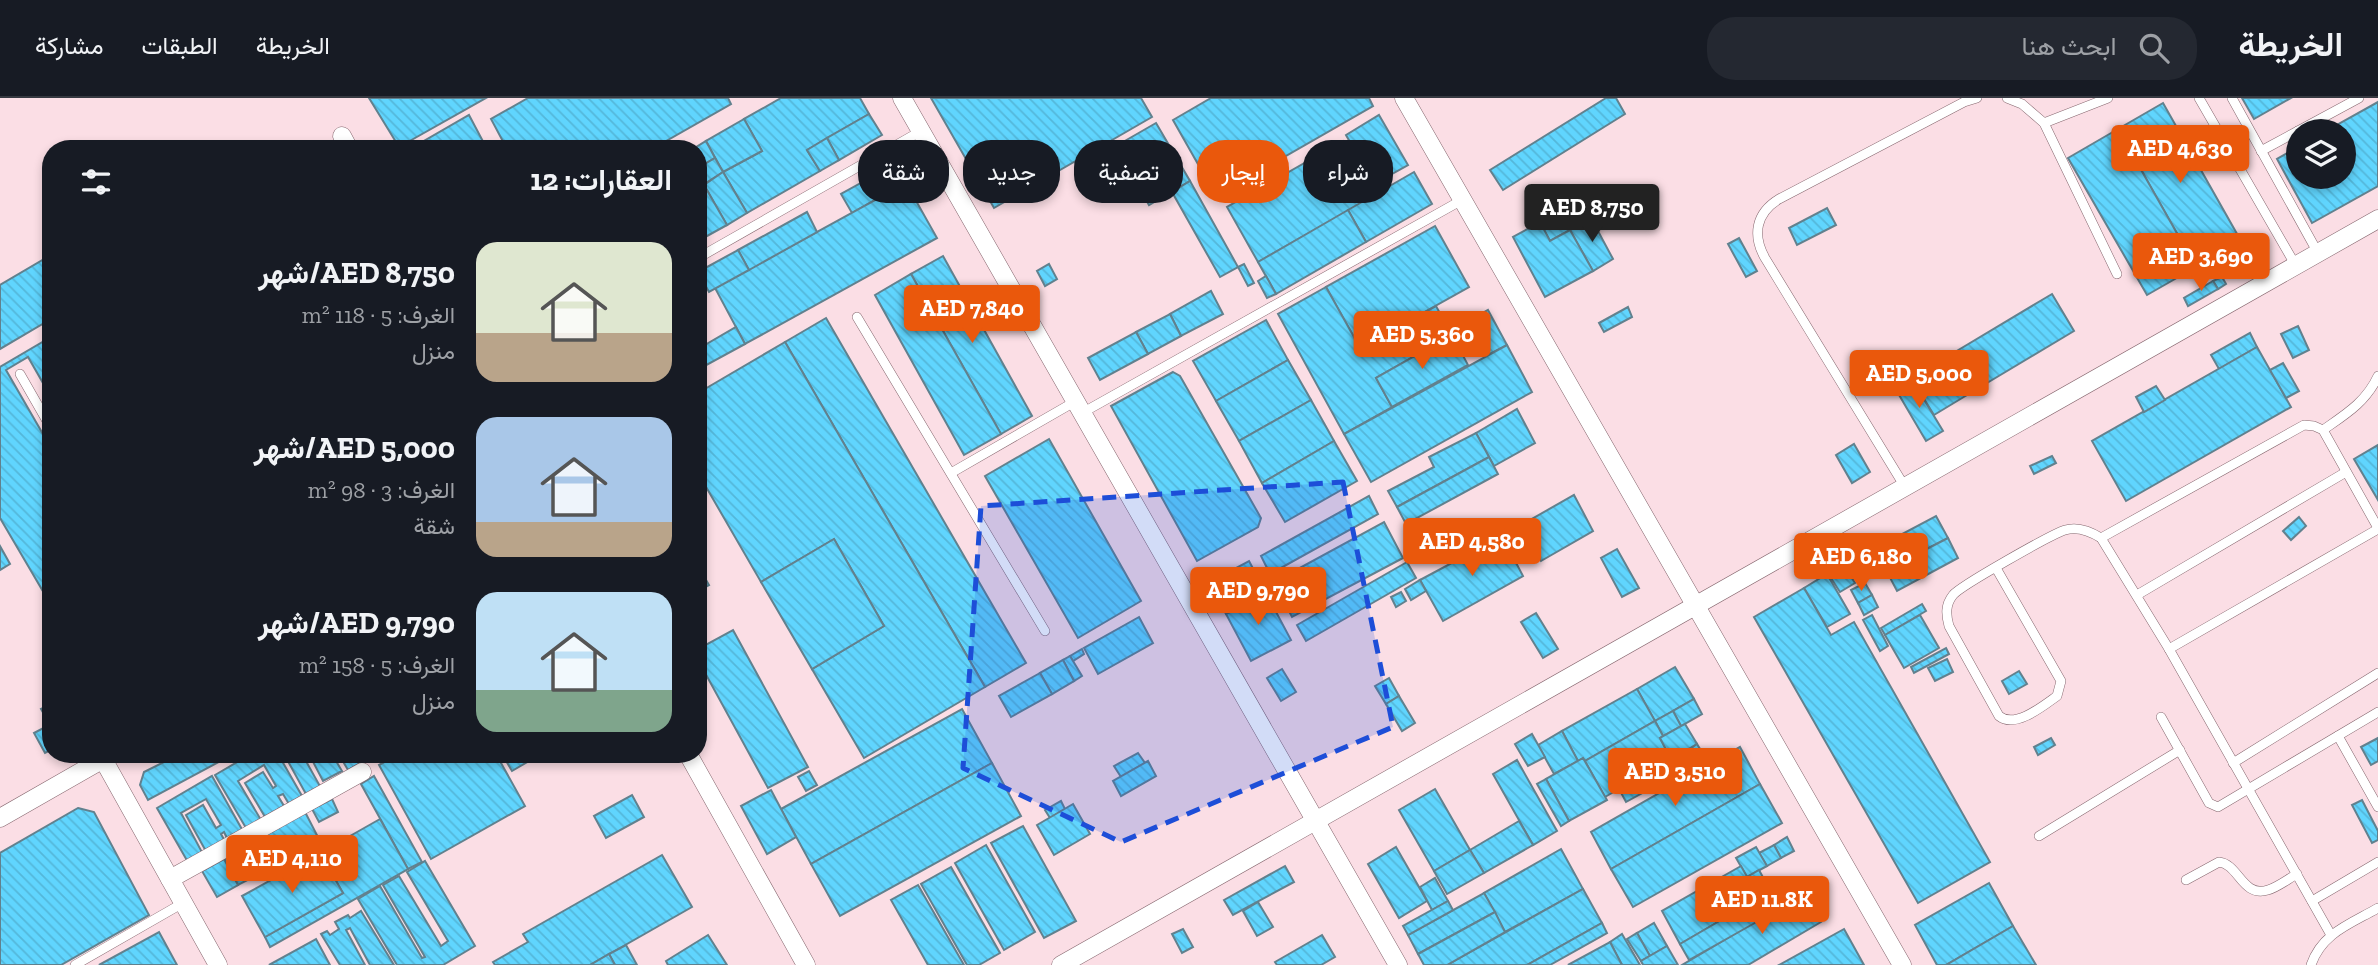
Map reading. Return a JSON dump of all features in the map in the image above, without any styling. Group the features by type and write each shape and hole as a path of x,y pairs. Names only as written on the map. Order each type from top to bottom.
{"street":[{"path":"902,98 1398,965"},
{"path":"1404,98 1902,965"},
{"path":"1061,965 2378,219"},
{"path":"0,818 97,763"},
{"path":"111,763 170,879 218,965"},
{"path":"693,763 806,965"},
{"path":"170,879 362,772"}],"lane":[{"path":"1905,487 1765,258 1757,230 1763,212 1779,199 1977,98"},
{"path":"2007,98 2022,103 2044,123 2117,274"},
{"path":"2044,123 2108,98"},
{"path":"2199,98 2296,266"},
{"path":"2232,98 2318,253"},
{"path":"2320,119 2359,98"},
{"path":"707,253 921,131"},
{"path":"2261,151 2286,137"},
{"path":"951,474 1462,200"},
{"path":"857,317 1045,631"},
{"path":"20,374 42,412"},
{"path":"2323,430 2356,408 2378,376"},
{"path":"2101,538 2295,429 2305,425 2323,430 2378,528 2169,649"},
{"path":"2137,595 2346,472"},
{"path":"1996,568 2061,681 2057,696 2014,721 2003,720 1999,716 1949,626 1946,616 1952,596 1959,589 1996,568 2065,530 2090,531 2101,538 2169,649 2331,935"},
{"path":"2233,762 2378,673"},
{"path":"2161,717 2209,803 2222,806 2378,712"},
{"path":"2338,736 2378,807"},
{"path":"2039,836 2180,750"},
{"path":"2186,880 2219,862 2231,867 2245,886 2260,891 2269,890 2297,874"},
{"path":"2312,901 2378,862"},
{"path":"75,965 183,903"},
{"path":"2311,965 2320,945 2331,935 2378,908"}],"highlighted area":[{"path":"1343,482 1393,727 1121,842 963,768 981,506"}],"building":[{"path":"369,98 486,98 411,140 395,140"},
{"path":"528,98 728,98 731,104 668,140 502,140 491,119"},
{"path":"781,98 860,98 869,114 807,150 820,171 747,213 723,172 762,151 744,119"},
{"path":"931,98 1141,98 1152,117 1112,140 1074,140 1074,162 1060,170 1060,140 963,140 963,154"},
{"path":"1211,98 1369,98 1373,106 1314,140 1303,140 1303,146 1289,154 1289,140 1197,140 1197,162 1173,120"},
{"path":"1606,98 1616,98 1625,114 1503,190 1490,170"},
{"path":"2242,98 2291,98 2254,119"},
{"path":"2378,102 2378,186 2312,223 2293,189 2356,189 2356,119 2348,119"},
{"path":"2163,103 2241,241 2196,267 2118,129"},
{"path":"869,114 882,135 873,140 858,140 858,149 839,160 827,138"},
{"path":"469,115 482,140 426,140"},
{"path":"1379,115 1408,165 1393,173 1393,140 1349,140 1346,135"},
{"path":"744,119 762,151 723,172 707,140"},
{"path":"1156,123 1166,140 1126,140"},
{"path":"2118,129 2196,267 2147,295 2068,158"},
{"path":"827,138 839,160 820,171 807,150"},
{"path":"707,143 715,158 707,163"},
{"path":"2286,154 2286,175 2277,159"},
{"path":"715,158 723,172 707,182 707,163"},
{"path":"1303,164 1303,203 1362,203 1258,262 1227,207 1234,203 1289,203 1289,172"},
{"path":"1183,169 1190,181 1183,185"},
{"path":"723,172 747,213 727,225 707,190 707,183"},
{"path":"1414,172 1432,204 1366,242 1348,210 1360,203 1393,203 1393,184"},
{"path":"1190,181 1197,194 1197,203 1202,203 1238,267 1220,277 1178,203 1183,203 1183,185"},
{"path":"858,185 858,203 870,203 852,213 841,194"},
{"path":"1574,187 1591,218 1570,230 1553,199"},
{"path":"707,190 727,225 707,236"},
{"path":"1553,199 1570,230 1550,241 1533,210"},
{"path":"870,203 917,203 937,238 745,344 715,288"},
{"path":"1827,208 1836,225 1797,245 1789,228"},
{"path":"1348,210 1366,242 1276,294 1258,262"},
{"path":"807,212 817,232 749,270 738,250"},
{"path":"1591,218 1613,259 1593,271 1570,230"},
{"path":"1540,222 1550,241 1570,230 1593,271 1545,297 1513,237"},
{"path":"1435,226 1469,287 1360,348 1326,287"},
{"path":"1739,238 1757,271 1746,277 1728,244"},
{"path":"738,250 749,270 709,292 707,267"},
{"path":"943,256 1032,416 1001,434 911,274"},
{"path":"42,260 42,324 0,349 0,285"},
{"path":"1049,264 1057,279 1045,286 1037,271"},
{"path":"1244,264 1254,283 1248,286 1238,267"},
{"path":"911,274 1001,434 964,455 875,295"},
{"path":"1266,276 1276,294 1267,298 1258,281"},
{"path":"2222,277 2226,284 2218,289 2213,281"},
{"path":"2213,281 2218,289 2188,306 2184,298"},
{"path":"1326,287 1360,348 1436,306 1452,335 1376,378 1392,407 1344,434 1278,314"},
{"path":"1211,291 1223,314 1181,336 1170,314"},
{"path":"2052,294 2074,331 1977,389 1955,352"},
{"path":"1628,307 1632,317 1604,332 1599,323"},
{"path":"1488,310 1507,345 1484,357 1479,348 1488,343 1474,318"},
{"path":"1170,314 1181,336 1148,354 1136,332"},
{"path":"826,318 1026,663 985,687 785,342"},
{"path":"1266,320 1288,360 1216,401 1193,361"},
{"path":"2298,326 2309,350 2293,358 2281,334"},
{"path":"736,327 745,344 707,365 707,344"},
{"path":"1136,332 1148,354 1100,380 1088,358"},
{"path":"2250,333 2257,347 2219,369 2211,355"},
{"path":"1452,335 1468,365 1392,407 1376,378"},
{"path":"42,342 42,381 28,357 6,370 42,432 42,590 0,518 0,367"},
{"path":"785,342 985,687 864,758 812,669 884,626 834,539 761,582 707,489 707,388"},
{"path":"1507,345 1532,392 1371,482 1344,434"},
{"path":"2257,347 2291,407 2126,501 2092,441"},
{"path":"1955,352 1977,389 1934,415 1911,378"},
{"path":"1288,360 1311,400 1239,441 1216,401"},
{"path":"2283,363 2299,391 2286,398 2270,370"},
{"path":"1173,372 1180,376 1261,518 1258,527 1197,561 1111,406"},
{"path":"1911,378 1943,431 1926,441 1895,388"},
{"path":"2156,386 2165,400 2144,412 2136,397"},
{"path":"1311,400 1334,441 1262,483 1239,441"},
{"path":"1517,409 1535,443 1494,466 1476,433"},
{"path":"1476,433 1489,457 1397,507 1388,491 1434,467 1429,457"},
{"path":"1049,439 1141,601 1078,638 985,476"},
{"path":"1334,441 1357,481 1285,522 1262,483"},
{"path":"1854,444 1870,472 1852,483 1836,455"},
{"path":"2378,445 2378,500 2354,459"},
{"path":"2052,456 2056,463 2034,474 2030,466"},
{"path":"1489,457 1498,474 1406,524 1397,507"},
{"path":"1574,495 1593,531 1541,561 1521,525"},
{"path":"1369,496 1378,514 1270,574 1261,556"},
{"path":"1936,516 1948,538 1886,570 1874,549"},
{"path":"2299,517 2306,526 2291,540 2283,531"},
{"path":"1384,522 1403,558 1292,617 1274,582"},
{"path":"1502,536 1523,576 1443,621 1420,580"},
{"path":"1948,538 1958,558 1897,591 1886,570"},
{"path":"834,539 884,626 812,669 761,582"},
{"path":"0,546 10,564 0,570"},
{"path":"1617,549 1639,588 1622,597 1601,558"},
{"path":"1864,551 1872,567 1861,572 1853,557"},
{"path":"1249,561 1266,593 1226,614 1210,582"},
{"path":"1407,562 1416,578 1306,641 1297,625"},
{"path":"1844,566 1855,583 1840,592 1829,575"},
{"path":"1827,574 1850,614 1827,627 1804,588"},
{"path":"1420,580 1426,591 1411,600 1405,589"},
{"path":"1865,583 1872,595 1858,603 1851,590"},
{"path":"1804,588 1831,635 1854,622 1990,862 1918,903 1754,617"},
{"path":"1401,592 1406,601 1396,607 1391,597"},
{"path":"1266,593 1291,640 1251,661 1226,614"},
{"path":"1872,595 1878,607 1864,615 1858,603"},
{"path":"1922,604 1926,611 1885,635 1881,628"},
{"path":"1536,613 1558,649 1543,658 1521,622"},
{"path":"1872,615 1888,646 1880,651 1863,620"},
{"path":"1920,615 1939,648 1904,668 1885,635"},
{"path":"1139,617 1153,643 1098,674 1084,648"},
{"path":"733,630 808,767 768,788 707,676 707,644"},
{"path":"1946,648 1949,654 1914,673 1911,667"},
{"path":"1082,649 1084,654 1073,661 1070,656"},
{"path":"1070,656 1082,676 1074,681 1063,660"},
{"path":"1947,659 1953,672 1935,681 1928,668"},
{"path":"1063,660 1074,681 1052,694 1040,673"},
{"path":"1675,667 1694,699 1655,721 1637,689"},
{"path":"1282,669 1296,692 1281,701 1267,678"},
{"path":"2019,671 2027,684 2009,694 2002,681"},
{"path":"1040,673 1052,694 1011,717 999,696"},
{"path":"1389,678 1399,696 1386,704 1375,686"},
{"path":"1637,689 1655,721 1585,761 1583,758 1578,761 1562,731"},
{"path":"1399,696 1415,723 1402,731 1386,704"},
{"path":"1694,699 1702,714 1681,726 1673,711"},
{"path":"962,709 992,763 811,864 781,809"},
{"path":"1673,711 1681,726 1663,736 1655,721"},
{"path":"1655,721 1671,759 1605,797 1585,761"},
{"path":"1685,724 1697,744 1671,759 1660,738"},
{"path":"42,729 42,748 34,733"},
{"path":"1562,731 1578,761 1554,774 1538,745"},
{"path":"1532,734 1545,757 1528,766 1515,744"},
{"path":"2051,738 2055,745 2038,755 2034,747"},
{"path":"2378,738 2378,761 2371,765 2361,747"},
{"path":"1697,744 1705,757 1698,761 1690,749"},
{"path":"1740,747 1760,784 1611,869 1591,832"},
{"path":"1690,749 1698,761 1679,772 1671,759"},
{"path":"1138,753 1145,763 1121,777 1114,766"},
{"path":"1583,758 1607,800 1569,821 1546,779"},
{"path":"1671,759 1679,772 1662,782 1654,769"},
{"path":"1517,760 1557,831 1533,845 1493,774"},
{"path":"1148,761 1156,776 1121,796 1113,781"},
{"path":"162,763 217,763 148,800 140,785 144,772"},
{"path":"236,763 283,763 302,796 289,804 283,794 278,796 284,806 265,817 245,783 263,772 273,788 276,786 264,765 238,781 261,820 246,828 215,775"},
{"path":"289,763 307,763 321,788 307,796"},
{"path":"314,763 337,763 342,771 323,781"},
{"path":"344,763 360,763 348,770"},
{"path":"501,763 525,806 431,859 379,765"},
{"path":"507,763 526,763 512,771"},
{"path":"992,763 1021,816 840,916 811,864"},
{"path":"1654,769 1662,782 1644,792 1637,779"},
{"path":"809,771 817,785 806,791 798,777"},
{"path":"212,776 244,833 229,842 224,832 221,834 227,845 208,855 186,815 203,805 216,828 221,825 206,799 181,813 204,856 189,864 157,808"},
{"path":"374,776 422,862 408,869 361,784"},
{"path":"1546,779 1569,821 1561,826 1537,784"},
{"path":"1637,779 1644,792 1626,802 1619,789"},
{"path":"1760,784 1782,823 1633,907 1611,869"},
{"path":"1435,789 1470,850 1434,871 1399,810"},
{"path":"771,790 796,837 767,854 741,806"},
{"path":"632,795 644,817 606,838 594,816"},
{"path":"332,799 338,812 319,822 312,809"},
{"path":"2362,800 2378,831 2378,840 2372,843 2352,805"},
{"path":"1061,801 1065,809 1050,818 1045,810"},
{"path":"1073,804 1090,834 1054,855 1037,825"},
{"path":"78,808 94,812 149,915 61,965 0,965 0,853"},
{"path":"304,810 319,839 266,868 250,839"},
{"path":"380,819 408,869 270,947 265,937 343,893 320,853"},
{"path":"1519,821 1533,845 1484,873 1470,850"},
{"path":"1023,826 1076,921 1044,938 991,843"},
{"path":"1787,837 1794,851 1781,858 1774,845"},
{"path":"986,845 1035,932 1004,950 955,863"},
{"path":"1774,845 1781,858 1767,866 1759,853"},
{"path":"1396,847 1427,901 1399,918 1368,864"},
{"path":"1756,847 1767,866 1747,877 1736,858"},
{"path":"243,849 250,862 259,857 263,864 254,869 257,875 238,885 224,859"},
{"path":"1561,849 1583,889 1505,932 1484,893"},
{"path":"1470,850 1484,873 1447,894 1434,871"},
{"path":"320,853 343,893 265,937 242,896"},
{"path":"662,855 692,907 590,965 495,965 493,962 528,942 523,934"},
{"path":"224,859 238,885 217,897 202,871"},
{"path":"425,861 475,946 443,965 397,965 358,899 380,886 422,958 425,957 383,885 399,876 441,946 448,941 407,872"},
{"path":"1285,866 1294,882 1233,915 1224,900"},
{"path":"1741,866 1759,898 1680,944 1662,911"},
{"path":"951,867 1000,953 979,965 967,965 921,884"},
{"path":"1759,870 1771,892 1759,898 1747,877"},
{"path":"1435,878 1448,901 1432,910 1420,887"},
{"path":"1989,883 2013,926 1946,965 1937,965 1915,925"},
{"path":"918,885 964,965 928,965 891,900"},
{"path":"1583,889 1602,923 1527,965 1447,965"},
{"path":"1484,893 1495,912 1418,954 1408,935"},
{"path":"1804,893 1821,922 1748,965 1682,965"},
{"path":"1759,898 1769,915 1689,960 1680,944"},
{"path":"1448,901 1453,910 1408,935 1403,926"},
{"path":"1258,902 1273,927 1257,936 1243,911"},
{"path":"361,911 394,965 370,965 350,928 346,930 365,965 340,965 321,934 327,931 330,935 339,929 335,922 348,915 350,918"},
{"path":"1495,912 1505,932 1447,965 1424,965 1418,954"},
{"path":"1602,923 1607,933 1550,965 1527,965"},
{"path":"1654,923 1667,946 1650,956 1637,933"},
{"path":"2013,926 2036,965 1946,965"},
{"path":"1183,929 1193,947 1182,953 1172,934"},
{"path":"1844,929 1864,965 1779,965"},
{"path":"159,932 177,965 99,965"},
{"path":"1637,933 1650,956 1641,961 1627,939"},
{"path":"1622,934 1640,965 1622,965 1610,942"},
{"path":"708,935 727,965 668,965 666,961"},
{"path":"1322,935 1335,957 1321,965 1277,965 1275,962"},
{"path":"316,939 330,965 269,965"},
{"path":"1610,942 1622,965 1568,965"},
{"path":"626,945 637,965 615,965 609,954"},
{"path":"1667,946 1678,965 1643,965 1641,961"},
{"path":"609,954 615,965 590,965"}]}
